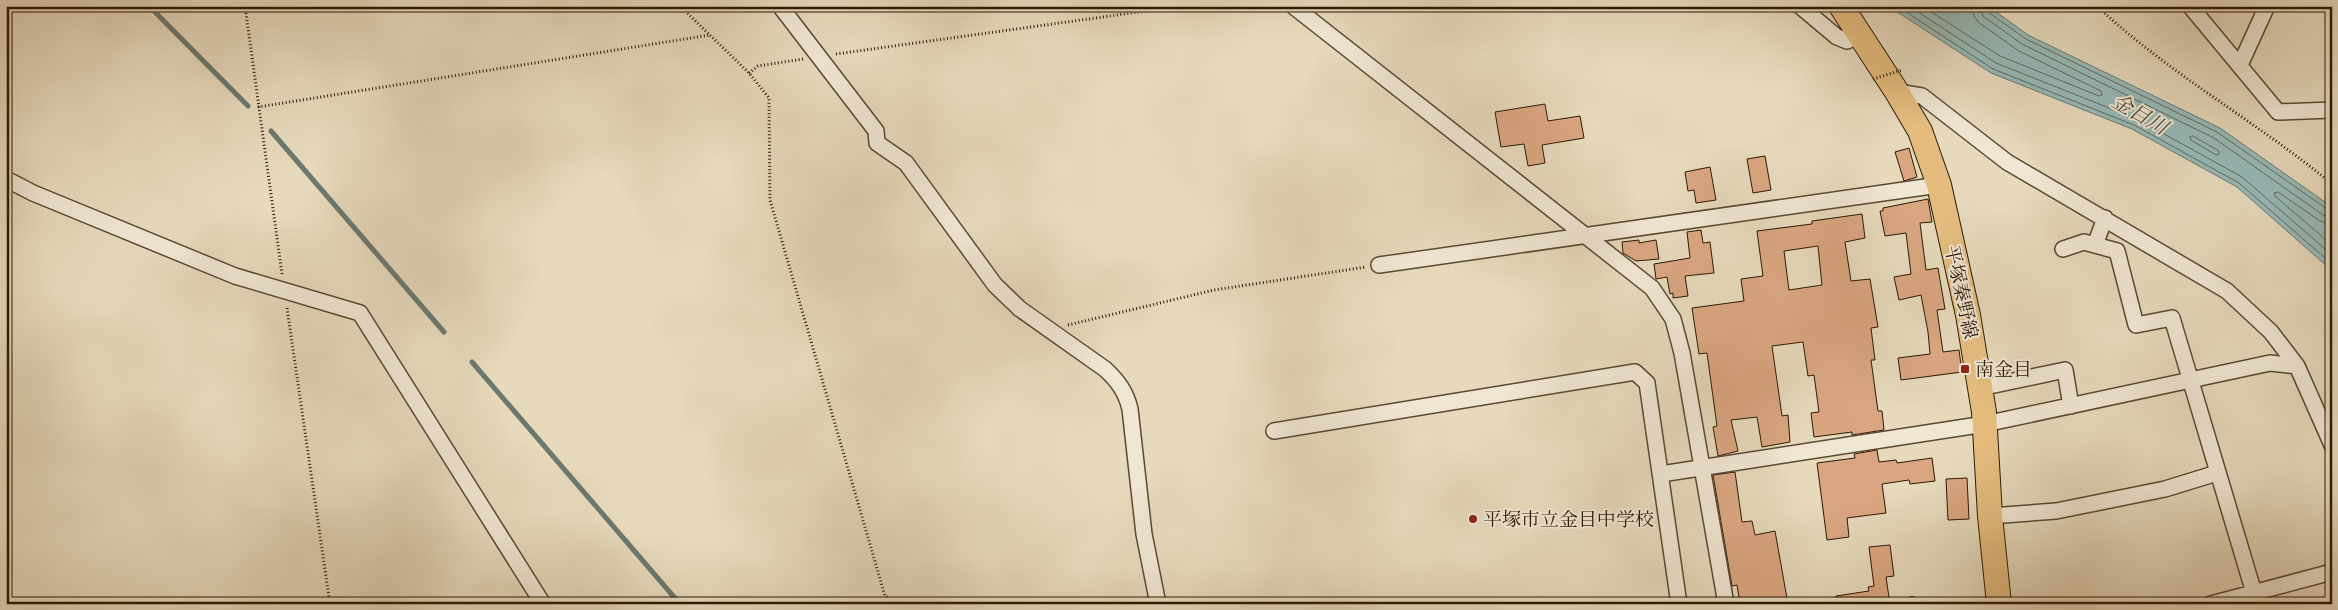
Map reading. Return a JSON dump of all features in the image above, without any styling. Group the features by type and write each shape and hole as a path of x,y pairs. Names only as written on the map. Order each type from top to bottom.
{"main road":[{"name":"平塚秦野線","path":"1841,6 1859,35 1900,81 1920,131 1938,185 1968,315 1980,388 1985,424 1990,516 1999,604"}],"street":[{"path":"780,6 876,131 877,143 906,163 995,285 1020,309 1105,369 1117,380 1127,396 1144,534 1158,604"},
{"path":"1293,6 1652,288 1673,319 1682,353 1726,604"},
{"path":"1800,6 1837,37 1847,41 1859,35"},
{"path":"2190,6 2278,112 2332,110"},
{"path":"2240,65 2267,6"},
{"path":"1900,81 2007,162 2227,292 2270,332 2297,366 2332,445"},
{"path":"6,179 33,193 235,276 360,313 543,604"},
{"path":"1378,266 1938,185"},
{"path":"2095,245 2104,218"},
{"path":"2062,249 2084,242 2117,251 2136,325 2172,318 2254,593"},
{"path":"1661,474 1985,424 2270,363 2297,366"},
{"path":"1980,388 2065,370 2071,406"},
{"path":"1274,431 1635,372 1647,383 1679,604"},
{"path":"1990,516 2056,510 2164,489 2217,473"},
{"path":"2211,604 2332,572"}],"path":[{"path":"245,6 330,604"},
{"path":"680,6 749,73 769,98 770,200 885,596 903,604"},
{"path":"749,73 758,66 1182,6"},
{"path":"2098,6 2124,31 2171,68 2294,154 2332,184"},
{"path":"258,106 710,35"},
{"path":"1873,79 1900,81"},
{"path":"1055,334 1066,326 1214,290 1378,266"}],"water":[{"name":"金目川","path":"1888,6 1988,6 2028,35 2220,128 2332,207 2332,273 2329,268 2237,187 2132,129 1991,73"}],"building":[{"path":"1545,104 1548,121 1580,116 1584,138 1542,145 1545,163 1528,166 1524,144 1501,147 1495,112"},
{"path":"1909,148 1917,177 1904,181 1895,152"},
{"path":"1765,156 1771,190 1753,193 1747,159"},
{"path":"1710,167 1716,200 1696,203 1694,190 1688,191 1685,172"},
{"path":"1928,199 1932,222 1920,223 1926,270 1938,268 1945,309 1937,310 1943,352 1959,350 1962,372 1901,380 1898,358 1930,354 1928,332 1921,295 1899,300 1894,277 1911,274 1906,233 1885,236 1880,211 1883,211 1883,208"},
{"path":"1862,214 1865,238 1845,242 1851,281 1870,279 1878,327 1871,328 1875,360 1871,360 1878,411 1882,411 1884,430 1852,435 1852,432 1814,437 1811,413 1819,412 1814,375 1808,376 1803,342 1772,346 1782,416 1788,415 1790,442 1762,447 1757,417 1731,420 1738,451 1718,456 1713,427 1717,426 1707,353 1699,354 1692,308 1744,301 1741,279 1763,276 1757,231 1812,224 1812,221","holes":["1818,246 1822,285 1789,290 1784,251"]},
{"path":"1701,230 1703,243 1710,242 1714,273 1685,276 1688,296 1673,298 1673,293 1670,294 1667,277 1656,279 1654,264 1690,258 1687,232"},
{"path":"1639,240 1639,243 1656,240 1659,259 1636,261 1623,253 1622,242"},
{"path":"1877,450 1879,462 1896,460 1897,463 1932,458 1935,481 1910,484 1909,480 1882,484 1886,513 1847,518 1849,537 1827,540 1817,463 1855,458 1854,454"},
{"path":"1735,472 1742,522 1752,521 1755,535 1775,531 1788,604 1740,604 1737,585 1732,586 1713,475"},
{"path":"1967,478 1969,519 1948,520 1946,479"},
{"path":"1890,545 1894,576 1886,577 1890,604 1836,604 1836,596 1869,591 1868,587 1874,586 1869,547"}],"waterway":[{"path":"149,6 248,106"},
{"path":"271,131 444,332"},
{"path":"472,362 680,604"}],"place":[{"name":"南金目","path":"1965,369"},
{"name":"平塚市立金目中学校","path":"1473,519"}]}
